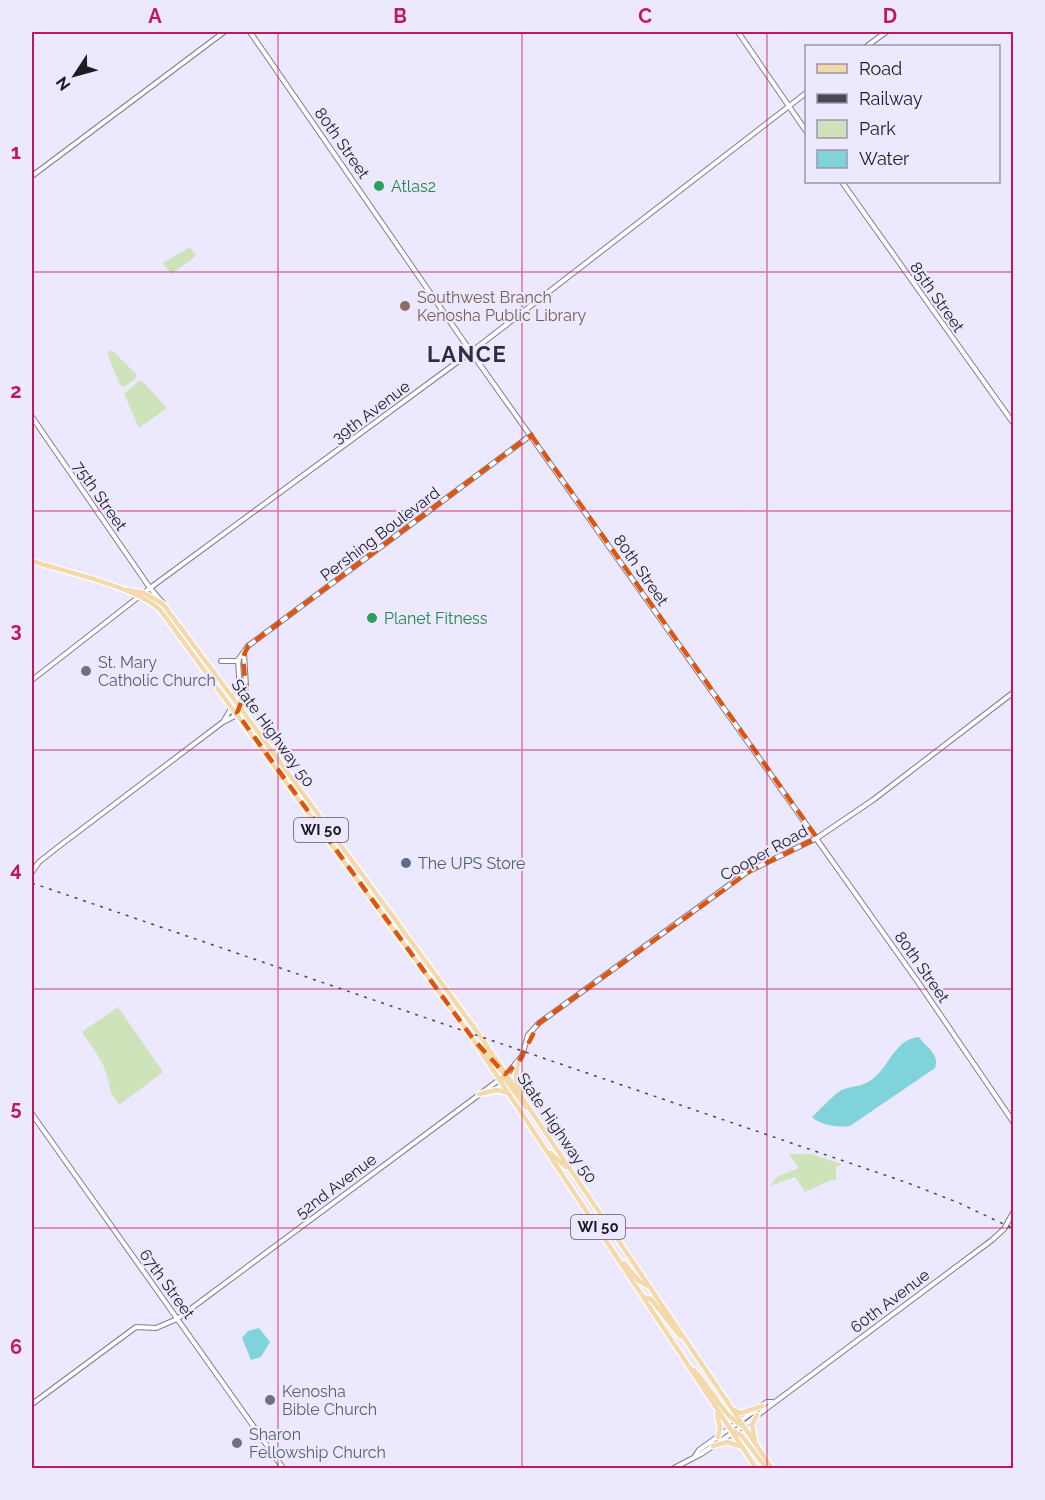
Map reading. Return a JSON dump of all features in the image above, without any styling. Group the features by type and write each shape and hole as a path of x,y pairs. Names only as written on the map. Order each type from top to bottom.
{"main road":[{"name":"State Highway 50","path":"32,561 151,597 163,604 507,1074 731,1407 740,1424 772,1468"},
{"name":"State Highway 50","path":"142,595 156,606 233,709 474,1040 756,1468"},
{"path":"474,1040 501,1071 507,1074"},
{"path":"518,1063 516,1077 520,1093"},
{"path":"500,1078 505,1079 535,1115"},
{"path":"479,1094 497,1090 510,1095"},
{"path":"549,1154 555,1155 575,1175"},
{"path":"609,1244 639,1281 651,1287"},
{"path":"643,1296 651,1299 669,1325 688,1344"},
{"path":"687,1364 706,1382 740,1424"},
{"path":"714,1406 720,1425 718,1437"},
{"path":"731,1407 741,1413 762,1406"},
{"path":"755,1444 751,1427 757,1415"},
{"path":"732,1431 750,1446 765,1468"},
{"path":"713,1446 733,1442 742,1448"}],"street":[{"path":"32,176 224,32"},
{"name":"80th Street","path":"250,32 471,352 817,838 1014,1123"},
{"path":"738,32 805,127"},
{"path":"868,45 886,32"},
{"name":"39th Avenue","path":"32,680 150,588 471,352 805,95"},
{"name":"85th Street","path":"843,183 1014,424"},
{"name":"75th Street","path":"32,417 163,604"},
{"name":"Pershing Boulevard","path":"223,722 238,704 246,687 241,662 244,652 251,643 531,435"},
{"name":"75th Street","path":"150,588 151,597 156,606"},
{"path":"221,661 241,662"},
{"name":"Cooper Road","path":"528,1035 538,1023 723,889 764,863 817,838 873,800 1014,692"},
{"name":"Pershing Boulevard","path":"32,872 58,847 223,722 237,715 238,704"},
{"name":"52nd Avenue","path":"32,1404 136,1327 156,1328 177,1320 507,1074 518,1063 528,1035"},
{"name":"67th Street","path":"32,1114 283,1468"},
{"name":"60th Avenue","path":"740,1424 757,1415 997,1236 1014,1211"},
{"name":"60th Avenue","path":"674,1468 713,1446 762,1406 772,1402"},
{"name":"60th Avenue","path":"695,1456 699,1450 718,1437 732,1431"}],"highlighted area":[{"path":"531,435 817,838 750,871 539,1023 518,1063 505,1074 474,1040 237,713 246,690 243,657 248,646"}],"green space":[{"path":"190,247 196,256 171,274 163,263"},
{"path":"112,350 136,374 135,379 124,387 120,385 107,353"},
{"path":"142,381 167,408 139,428 124,394"},
{"path":"118,1007 163,1072 119,1105 110,1090 102,1063 82,1032"},
{"path":"789,1154 811,1154 842,1164 836,1167 836,1180 831,1180 805,1192 795,1177 770,1186 777,1177 799,1168"}],"water":[{"path":"919,1037 934,1054 935,1068 850,1126 830,1125 812,1117 840,1091 863,1085 873,1079 900,1046"},
{"path":"259,1328 270,1342 261,1357 251,1360 242,1338 248,1331"}],"railway":[{"path":"32,883 908,1183 959,1203 1014,1229"}],"place":[{"name":"Atlas2","path":"379,186"},
{"name":"Southwest Branch Kenosha Public Library","path":"405,306"},
{"name":"Planet Fitness","path":"372,618"},
{"name":"St. Mary Catholic Church","path":"86,671"},
{"name":"The UPS Store","path":"406,863"},
{"name":"Kenosha Bible Church","path":"270,1400"},
{"name":"Sharon Fellowship Church","path":"237,1443"}],"district":[{"name":"LANCE","path":"467,354"}]}
